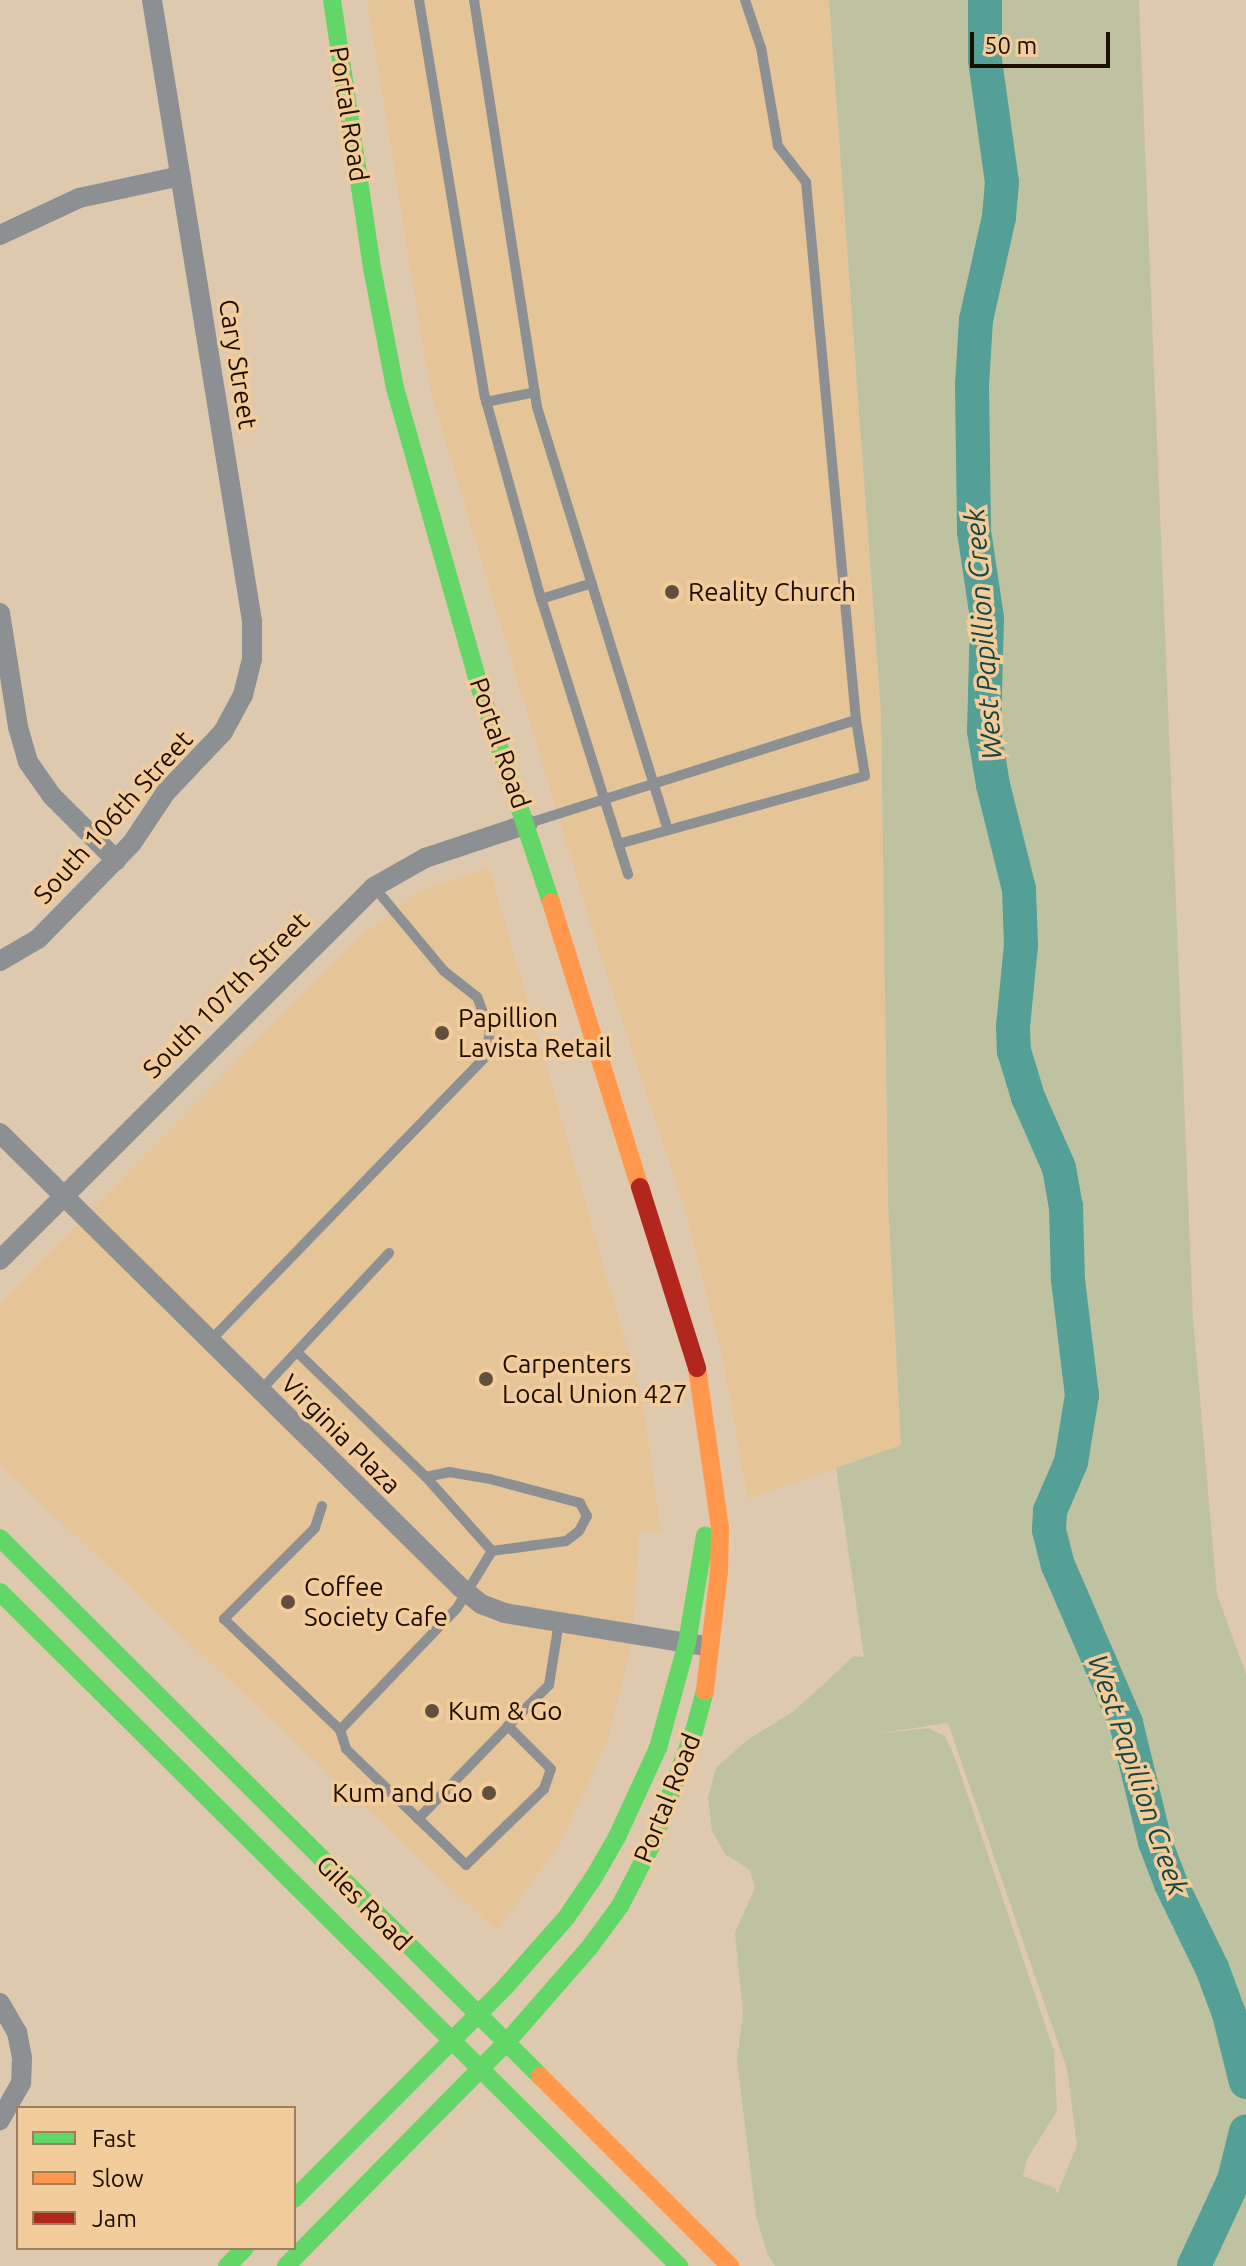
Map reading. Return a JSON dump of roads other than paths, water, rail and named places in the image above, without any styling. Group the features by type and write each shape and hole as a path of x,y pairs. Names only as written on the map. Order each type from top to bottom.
{"main road":[{"name":"Portal Road","path":"286,2266 506,2043 589,1948 620,1906 678,1781 708,1679 720,1527 698,1372 527,824 483,698 395,388 373,273 332,0"},
{"name":"Portal Road","path":"296,2197 477,2015 566,1918 617,1837 658,1748 687,1643 712,1475"},
{"name":"Giles Road","path":"0,1538 730,2266"},
{"name":"Giles Road","path":"0,1592 679,2266"},
{"path":"227,2266 243,2250"}],"street":[{"name":"Cary Street","path":"152,0 252,621 252,659 243,695 223,732"},
{"path":"0,235 79,198 181,176"},
{"path":"0,613 4,663 28,762 52,796 116,860"},
{"name":"South 106th Street","path":"0,961 38,939 116,860 166,792 223,732"},
{"name":"South 107th Street","path":"0,1260 374,887 425,858 527,824"},
{"name":"Virginia Plaza","path":"0,1133 260,1391 481,1604 504,1613 712,1647"},
{"path":"0,2003 17,2032 22,2058 21,2083 0,2120"}],"lane":[{"path":"419,0 486,402 541,599 628,874"},
{"path":"474,0 535,392 668,830"},
{"path":"618,844 865,776 856,720 806,182 778,146 761,48 745,0"},
{"path":"486,402 535,392"},
{"path":"541,599 592,583"},
{"path":"527,824 856,720"},
{"path":"210,1341 486,1056 490,1032 477,997 444,971 374,887"},
{"path":"260,1391 389,1253"},
{"path":"298,1353 426,1477 492,1551"},
{"path":"426,1477 449,1472 490,1479 580,1503 587,1516 579,1531 566,1541 492,1551"},
{"path":"322,1506 315,1528 224,1619 340,1730 346,1749 466,1865 544,1789 551,1769 508,1726"},
{"path":"340,1730 429,1641 468,1594 492,1551"},
{"path":"418,1819 549,1685 559,1622"}],"waterway":[{"name":"West Papillion Creek","path":"985,0 985,60 1002,182 999,217 976,320 972,385 974,531 987,618 984,731 993,785 1019,889 1021,945 1013,1027 1014,1051 1028,1097 1059,1168 1066,1206 1068,1280 1082,1395 1071,1462 1050,1511 1049,1530 1058,1565 1126,1723 1155,1842 1171,1884 1212,1968 1229,2014 1246,2082"},
{"name":"West Papillion Creek","path":"1194,2266 1234,2180 1246,2131"}],"place":[{"name":"Reality Church","path":"672,592"},
{"name":"Papillion Lavista Retail","path":"442,1033"},
{"name":"Carpenters Local Union 427","path":"486,1379"},
{"name":"Coffee Society Cafe","path":"288,1602"},
{"name":"Kum & Go","path":"432,1711"},
{"name":"Kum and Go","path":"489,1793"}]}
